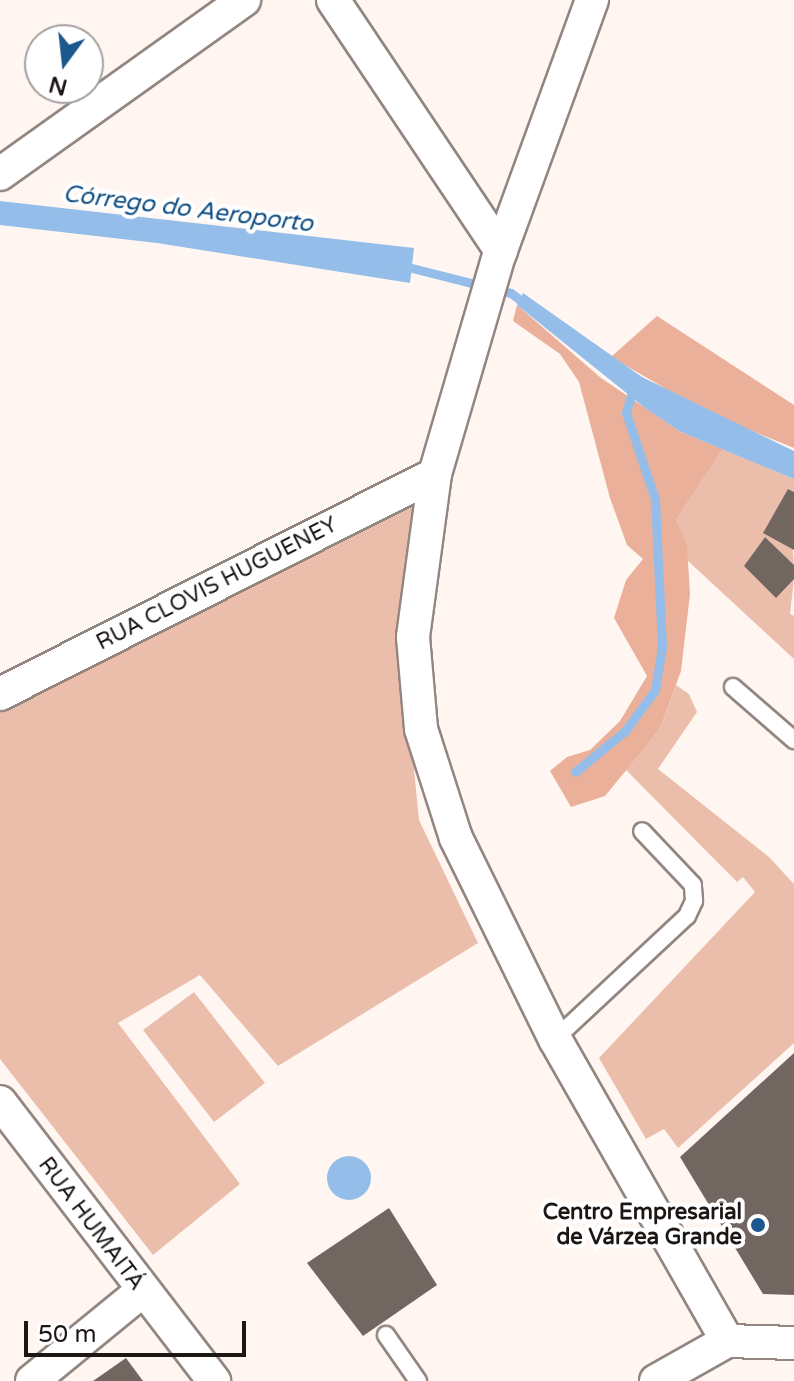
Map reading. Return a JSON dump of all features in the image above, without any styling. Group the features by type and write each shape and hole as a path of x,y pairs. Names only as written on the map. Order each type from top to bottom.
{"street":[{"path":"0,174 244,0"},
{"path":"333,0 500,253"},
{"path":"592,0 500,253 435,474 413,637 421,729 456,838 555,1039 727,1341"},
{"name":"RUA CLOVIS HUGUENEY","path":"0,694 435,474"},
{"name":"RUA HUMAITÁ","path":"0,1102 214,1381"},
{"path":"32,1381 142,1291"},
{"path":"656,1381 727,1341 794,1343"}],"lane":[{"path":"733,687 794,740"},
{"path":"555,1039 687,916 694,901 693,885 642,831"},
{"path":"386,1335 418,1381"}],"shaded area":[{"path":"517,305 601,378 681,432 723,449 676,520 687,545 690,594 681,671 660,729 605,796 571,807 550,771 567,757 590,750 620,721 647,676 614,618 626,580 643,559 627,545 610,498 579,382 560,354 513,321"},
{"path":"657,316 794,405 794,448 706,412 611,357"},
{"path":"723,449 794,479 794,492 788,489 794,565 765,537 745,566 794,579 790,614 794,616 794,659 688,561 676,520"},
{"path":"419,494 408,707 419,820 478,943 278,1066 200,975 118,1023 240,1184 153,1255 0,1059 0,706"},
{"path":"676,685 689,694 697,712 658,769 769,857 794,884 794,1043 678,1148 664,1129 646,1139 599,1058 755,892 743,877 737,882 626,770 660,729"},
{"path":"194,992 265,1083 214,1122 143,1030"}],"water":[{"path":"0,201 414,248 410,283 157,243 0,225"},
{"path":"523,293 642,377 794,451 794,479 681,432 645,408 517,305"},
{"path":"349,1156 365,1162 371,1178 365,1194 349,1200 333,1194 327,1178 333,1162"}],"building":[{"path":"788,489 794,492 794,550 763,533"},
{"path":"765,537 794,565 794,579 776,598 744,566"},
{"name":"Centro Empresarial de Várzea Grande","path":"794,1053 794,1295 763,1294 680,1157"},
{"path":"389,1208 437,1285 363,1336 307,1263"},
{"path":"126,1358 143,1381 93,1381"}],"waterway":[{"name":"Córrego do Aeroporto","path":"400,265 511,293 529,307"},
{"path":"575,772 625,731 655,690 662,647 655,499 626,413 632,392"}],"place":[{"name":"Centro Empresarial de Várzea Grande","path":"758,1225"}]}
